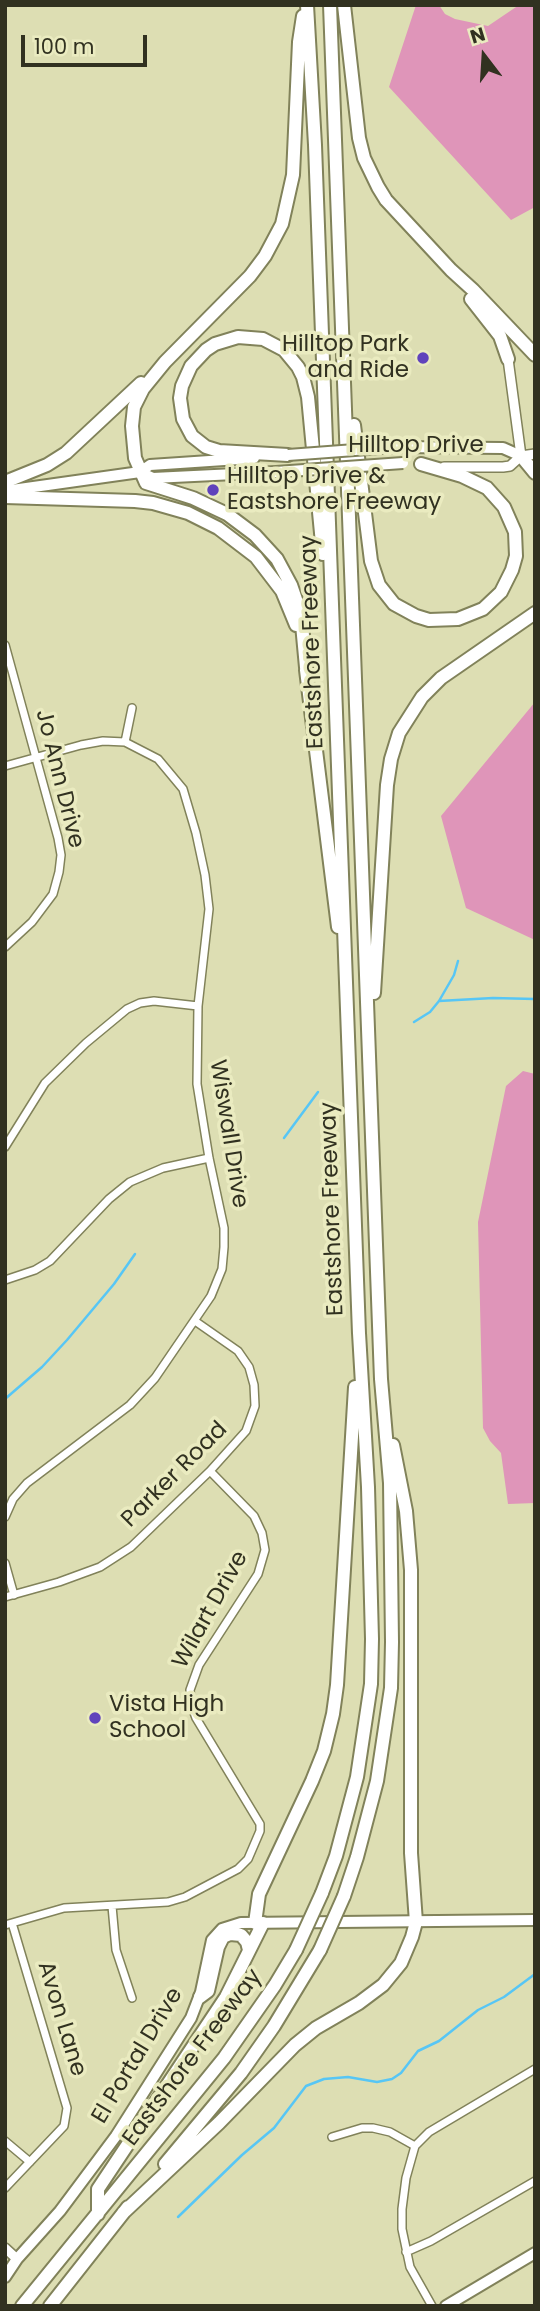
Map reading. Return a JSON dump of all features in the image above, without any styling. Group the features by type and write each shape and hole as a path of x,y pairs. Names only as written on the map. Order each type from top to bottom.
{"highway":[{"path":"5,482 47,465 66,453 165,362 250,276 265,256 282,224 293,175 299,41 306,5"},
{"name":"Eastshore Freeway","path":"23,2306 224,2058 296,1950 336,1856 357,1777 372,1684 368,1487 359,1333 316,145 306,5"},
{"name":"Eastshore Freeway","path":"50,2306 123,2213 241,2073 274,2026 320,1950 344,1896 357,1857 377,1781 391,1688 390,1483 381,1379 330,5"},
{"path":"344,5 363,158 386,200 535,355"},
{"path":"451,270 500,336 508,359"},
{"path":"288,455 219,451 206,447 192,436 180,409 182,386 191,366 206,350 215,344 238,337 263,339 284,350 303,377 308,397 334,658"},
{"path":"165,362 143,389 134,407 133,449 146,483 193,498 227,514 255,535 272,553 288,579 299,606 304,629 307,678 331,883 346,971"},
{"path":"345,362 370,549 379,585 394,604 416,616 443,621 458,619 483,609 501,592 516,556 515,532 504,507 487,488 462,476 421,464"},
{"path":"521,456 535,473"},
{"path":"5,497 153,503 188,513 218,528 256,557 282,591 294,616 307,678"},
{"path":"369,1046 379,940 387,785 394,746 405,722 431,687 535,613"},
{"path":"98,2214 98,2189 226,1997 249,1950 259,1923 259,1894 313,1781 324,1751 337,1685 359,1333"},
{"path":"123,2213 219,2123 295,2045 316,2028 383,1985 401,1963 416,1922 411,1853 411,1570 406,1511 381,1379"},
{"path":"200,1997 208,1991 218,1947 223,1937 230,1934 241,1935 249,1950"}],"main road":[{"name":"Hilltop Drive","path":"5,491 140,472 150,465 395,447 503,448 521,456"},
{"name":"Hilltop Drive","path":"140,472 153,478 421,464"},
{"name":"El Portal Drive","path":"5,2277 16,2259 60,2211 116,2136 191,2018 200,1997 212,1940 222,1928 240,1923 535,1920"},
{"path":"446,2306 535,2253"}],"street":[{"path":"508,359 521,456"},
{"name":"Hilltop Drive","path":"421,464 471,468 503,467 510,466 521,456 535,454"},
{"name":"Jo Ann Drive","path":"5,645 61,855 53,894 43,909 5,947"},
{"path":"125,743 132,708"},
{"name":"Wiswall Drive","path":"5,766 103,741 125,743 158,759 183,789 196,833 209,909 198,1006 197,1084 224,1228 222,1269 211,1296 155,1378 130,1405 27,1483 13,1499 5,1517"},
{"path":"5,1147 30,1103 57,1069 127,1009 154,1001 198,1006"},
{"path":"5,1280 35,1270 50,1261 108,1199 130,1182 163,1168 209,1158"},
{"name":"Parker Road","path":"10,1596 100,1567 131,1547 210,1471 246,1431 255,1406 254,1385 249,1367 238,1351 195,1321"},
{"name":"Wilart Drive","path":"112,1906 186,1898 238,1870 248,1859 260,1831 256,1816 201,1727 191,1704 190,1690 199,1665 258,1574 265,1550 262,1533 254,1516 210,1471"},
{"path":"5,1563 10,1596"},
{"path":"9,1924 64,1908 112,1906 116,1950 132,1998"},
{"name":"Avon Lane","path":"5,2188 64,2126 67,2108 9,1924"},
{"path":"432,2306 410,2267 406,2252 402,2209 406,2178 415,2146 429,2132 535,2069"},
{"path":"332,2137 362,2128 373,2128 390,2132 415,2146"},
{"path":"5,2141 30,2162"},
{"path":"406,2252 431,2241 535,2181"},
{"path":"5,2248 16,2259"}],"shaded area":[{"path":"416,5 439,5 445,14 455,19 488,26 519,5 535,5 535,207 511,220 389,87"},
{"path":"535,702 535,940 466,908 441,816"},
{"path":"523,1071 535,1074 535,1503 508,1504 501,1453 483,1428 478,1222 506,1086"}],"waterway":[{"path":"414,1022 430,1012 439,1001 454,975 458,961"},
{"path":"439,1001 535,999"},
{"path":"284,1138 318,1092"},
{"path":"5,1399 42,1367 67,1340 114,1284 135,1254"},
{"path":"178,2217 274,2128 306,2086 324,2079 348,2077 377,2082 392,2079 401,2073 418,2051 439,2041 478,2010 504,1997 535,1974"}],"place":[{"name":"Hilltop Park and Ride","path":"423,358"},
{"name":"Hilltop Drive & Eastshore Freeway","path":"213,490"},
{"name":"Vista High School","path":"95,1718"}]}
